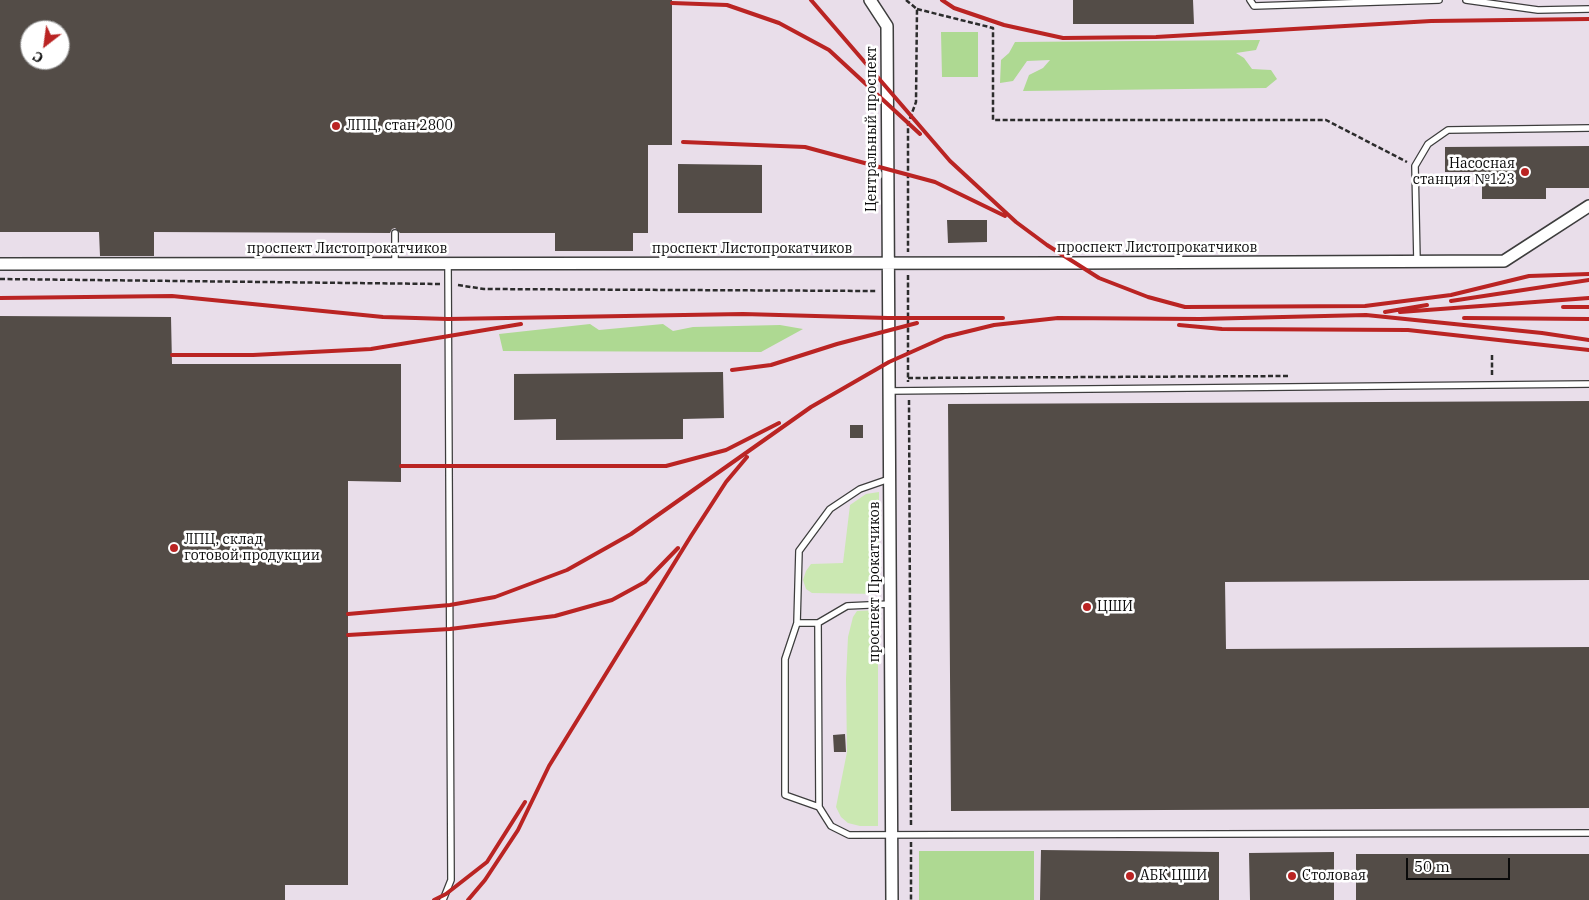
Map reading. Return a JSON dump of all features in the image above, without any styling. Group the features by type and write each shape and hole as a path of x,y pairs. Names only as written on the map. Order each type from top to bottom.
{"street":[{"name":"Центральный проспект","path":"870,0 886,26 888,264"},
{"name":"проспект Листопрокатчиков","path":"0,264 908,264 1504,261 1589,206"},
{"name":"проспект Прокатчиков","path":"888,264 892,900"}],"lane":[{"path":"1250,0 1254,6 1440,0"},
{"path":"1466,0 1538,10 1589,9"},
{"path":"1416,261 1415,166 1428,144 1448,130 1589,128"},
{"path":"395,233 395,264"},
{"path":"443,900 451,880 448,264"},
{"path":"889,391 1589,384"},
{"path":"819,807 785,795 784,659 797,623 799,551 830,509 860,489 889,479"},
{"path":"797,623 818,623 847,606 890,604"},
{"path":"818,623 819,807 832,826 848,835 1589,833"}],"path":[{"path":"906,0 917,9 993,28 993,120 1326,120 1415,166"},
{"path":"911,900 908,124 916,102 917,9"},
{"path":"1492,355 1492,375"},
{"path":"908,378 1294,376"}],"shaded area":[{"path":"0,0 1589,0 1589,900 0,900"}],"green space":[{"path":"941,32 978,32 978,77 942,77"},
{"path":"1260,40 1256,50 1236,53 1244,58 1252,69 1271,70 1277,79 1266,88 1023,91 1029,75 1043,68 1050,60 1027,61 1013,81 1000,83 1001,60 1009,53 1015,42"},
{"path":"590,324 599,330 663,324 673,331 693,327 780,325 803,329 761,352 503,351 499,334"},
{"path":"879,492 879,594 812,593 806,589 803,580 811,564 843,563 850,505 866,494"},
{"path":"878,610 878,826 860,826 848,823 841,817 836,807 847,752 846,679 848,637 853,617 857,611"},
{"path":"919,851 1034,851 1034,900 919,900"}],"building":[{"name":"ЛПЦ, стан 2800","path":"0,0 672,0 672,145 648,145 648,233 633,233 633,251 555,251 555,233 400,233 395,228 390,233 154,232 154,256 100,256 99,232 0,232"},
{"path":"1073,0 1193,0 1194,24 1073,24"},
{"name":"Насосная станция №123","path":"1589,146 1589,188 1546,188 1546,199 1482,199 1482,172 1445,172 1445,147"},
{"path":"678,164 762,165 762,213 678,213"},
{"path":"947,220 987,220 987,242 948,243"},
{"name":"ЛПЦ, склад готовой продукции","path":"0,316 171,317 172,364 401,364 401,482 348,481 348,885 285,885 285,900 0,900"},
{"path":"723,372 724,418 683,419 683,439 556,440 556,419 514,420 514,374"},
{"name":"ЦШИ","path":"1589,401 1589,580 1225,582 1226,649 1589,647 1589,808 951,811 948,404"},
{"path":"850,425 863,425 863,438 850,438"},
{"path":"845,734 846,752 834,752 833,735"},
{"name":"АБК ЦШИ","path":"1041,850 1219,852 1219,900 1040,900"},
{"name":"Столовая","path":"1334,852 1334,900 1250,900 1249,853"},
{"path":"1356,854 1589,854 1589,900 1356,900"}],"railway":[{"path":"811,0 950,161 1016,222 1047,245 1099,278 1148,297 1185,307 1365,306 1451,295 1529,276 1589,274"},
{"path":"942,0 954,8 1004,25 1063,38 1156,37 1431,21 1589,19"},
{"path":"672,3 727,5 779,23 829,50 920,134"},
{"path":"683,142 805,147 935,182 1005,216"},
{"path":"1451,301 1589,280"},
{"path":"0,298 172,296 383,317 448,319 743,314 888,318 1003,318"},
{"path":"1400,312 1589,298"},
{"path":"1385,312 1427,305"},
{"path":"1563,307 1589,307"},
{"path":"348,614 450,605 495,597 567,570 631,534 811,407 889,362 945,337 994,325 1058,318 1200,319 1366,315 1542,333 1589,340"},
{"path":"1464,318 1589,319"},
{"path":"732,370 771,365 837,344 917,323"},
{"path":"172,355 253,355 371,349 521,324"},
{"path":"1179,325 1222,329 1408,330 1589,350"},
{"path":"401,466 666,466 726,450 779,423"},
{"path":"468,900 485,880 518,830 549,766 691,536 726,482 747,457"},
{"path":"348,635 450,629 555,616 612,600 645,582 678,548"},
{"path":"434,900 446,894 487,862 525,802"}],"place":[{"name":"ЛПЦ, стан 2800","path":"336,126"},
{"name":"Насосная станция №123","path":"1525,172"},
{"name":"ЛПЦ, склад готовой продукции","path":"174,548"},
{"name":"ЦШИ","path":"1087,607"},
{"name":"АБК ЦШИ","path":"1130,876"},
{"name":"Столовая","path":"1292,876"}]}
